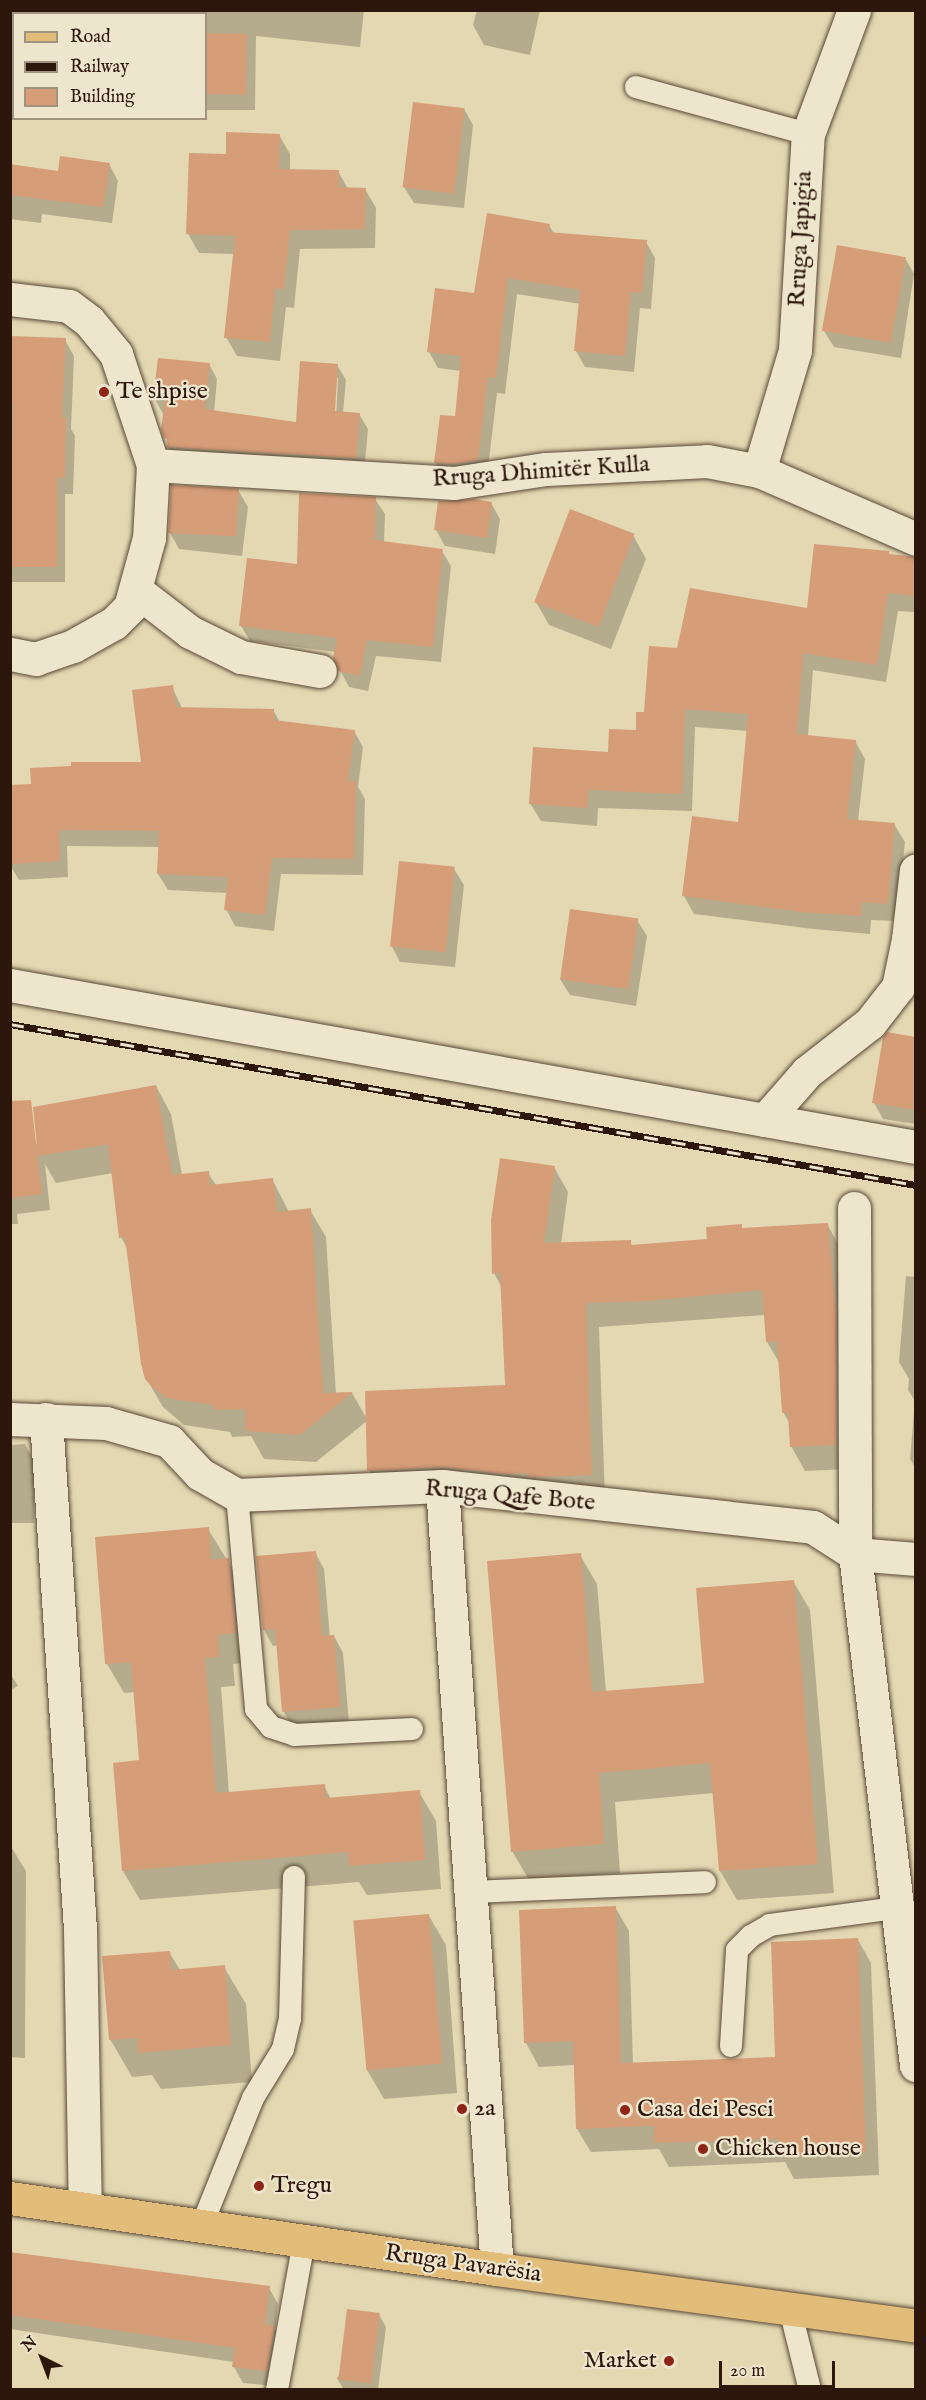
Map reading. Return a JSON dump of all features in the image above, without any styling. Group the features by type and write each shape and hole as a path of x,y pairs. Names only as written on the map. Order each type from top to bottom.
{"main road":[{"name":"Rruga Pavarësia","path":"10,2198 496,2269 915,2326"}],"street":[{"name":"Rruga Japigia","path":"759,471 795,350 808,134 854,10"},
{"path":"10,299 69,306 88,321 116,354 153,465 148,538 130,608 114,623 73,646 36,659 10,654"},
{"name":"Rruga Dhimitër Kulla","path":"153,465 454,483 546,469 707,461 759,471 915,539"},
{"path":"136,591 190,632 241,657 320,671"},
{"path":"765,1120 807,1072 870,1023 898,987 908,939 915,870"},
{"path":"10,985 915,1147"},
{"path":"854,1208 855,1554 895,1908 915,2055"},
{"path":"10,1419 106,1423 169,1441 200,1474 237,1495"},
{"path":"46,1419 80,1929 85,2209"},
{"path":"442,1486 496,2269"},
{"name":"Rruga Qafe Bote","path":"237,1495 442,1486 813,1527 855,1554 915,1559"}],"lane":[{"path":"636,87 808,134"},
{"path":"237,1495 256,1709 271,1727 295,1735 412,1729"},
{"path":"202,2225 253,2098 283,2049 290,2019 294,1877"},
{"path":"471,1892 705,1882"},
{"path":"732,2046 737,1950 751,1936 770,1925 895,1908"},
{"path":"277,2390 304,2241"},
{"path":"790,2309 810,2390"}],"building":[{"path":"207,33 247,34 246,95 207,94"},
{"path":"413,102 465,108 454,194 403,187"},
{"path":"226,132 280,134 279,169 339,170 339,187 366,188 365,229 290,230 284,289 275,288 270,342 224,338 235,236 186,234 189,153 226,154"},
{"path":"60,156 110,163 103,207 10,195 10,164 58,171"},
{"path":"487,213 550,224 548,232 647,240 642,293 631,292 625,356 574,351 580,290 508,278 496,378 488,377 478,460 453,464 434,463 440,415 455,416 461,356 427,352 435,288 474,293"},
{"path":"837,245 906,257 891,343 822,331"},
{"path":"10,336 66,338 62,418 66,418 65,478 57,478 57,567 10,567 13,403 10,403"},
{"path":"158,358 210,363 205,409 296,422 300,361 338,364 335,411 360,413 356,458 167,447 168,439 164,438 161,430 165,400 153,399"},
{"path":"171,485 239,489 236,536 168,533"},
{"path":"299,493 376,497 375,540 443,549 433,647 367,640 360,676 338,671 333,658 337,638 239,626 247,558 297,564"},
{"path":"474,499 492,502 487,538 434,530 438,501"},
{"path":"570,509 634,534 599,627 534,602"},
{"path":"814,544 889,551 889,554 915,557 915,596 888,593 877,665 803,653 797,734 856,740 847,819 895,823 888,904 862,902 861,916 802,912 682,896 692,816 738,822 748,714 685,709 682,794 589,790 587,808 529,804 533,747 608,752 609,729 636,730 636,712 644,712 649,646 677,648 690,588 807,608"},
{"path":"173,685 176,707 274,709 274,720 355,730 348,781 356,781 354,859 272,858 265,915 224,910 228,877 157,874 159,831 59,830 60,861 10,864 10,785 31,784 30,768 71,766 71,762 141,762 132,690"},
{"path":"399,861 455,867 446,952 390,947"},
{"path":"570,909 638,919 628,989 560,979"},
{"path":"887,1032 915,1037 915,1110 872,1103 883,1037"},
{"path":"156,1085 172,1175 209,1171 210,1185 273,1178 277,1212 311,1208 323,1393 353,1392 300,1435 246,1431 245,1409 215,1410 213,1405 167,1398 152,1387 145,1379 141,1364 125,1237 119,1238 108,1144 38,1156 33,1107"},
{"path":"31,1100 42,1194 10,1198 10,1101"},
{"path":"500,1158 555,1166 544,1243 631,1240 631,1245 707,1239 706,1227 742,1224 742,1228 828,1223 836,1313 836,1445 790,1447 788,1413 782,1413 777,1341 766,1342 762,1290 647,1301 586,1303 592,1475 527,1477 527,1473 506,1474 441,1467 367,1471 365,1391 505,1385 500,1273 492,1274 491,1220"},
{"path":"209,1527 211,1560 229,1558 236,1633 218,1635 219,1657 205,1658 216,1793 325,1784 326,1798 420,1790 425,1860 349,1866 348,1852 122,1871 113,1763 139,1760 131,1662 105,1664 95,1537"},
{"path":"316,1551 322,1636 334,1635 340,1707 282,1712 275,1629 263,1630 256,1556"},
{"path":"581,1553 592,1692 704,1683 696,1588 794,1580 818,1864 719,1871 710,1763 599,1773 604,1844 511,1852 487,1561"},
{"path":"616,1906 621,2063 775,2057 771,1942 858,1938 866,2152 779,2155 778,2139 654,2143 654,2126 576,2129 573,2041 524,2043 519,1910"},
{"path":"429,1914 442,2063 366,2070 353,1921"},
{"path":"170,1951 171,1970 225,1965 231,2045 138,2053 137,2038 109,2040 102,1956"},
{"path":"10,2252 270,2286 265,2324 275,2326 267,2371 232,2367 235,2348 10,2315"},
{"path":"347,2309 380,2313 371,2383 338,2379"}],"railway":[{"path":"10,1024 916,1185"}],"place":[{"name":"Te shpise","path":"104,392"},
{"name":"2a","path":"462,2109"},
{"name":"Casa dei Pesci","path":"625,2110"},
{"name":"Chicken house","path":"703,2149"},
{"name":"Tregu","path":"259,2186"},
{"name":"Market","path":"669,2361"}]}
